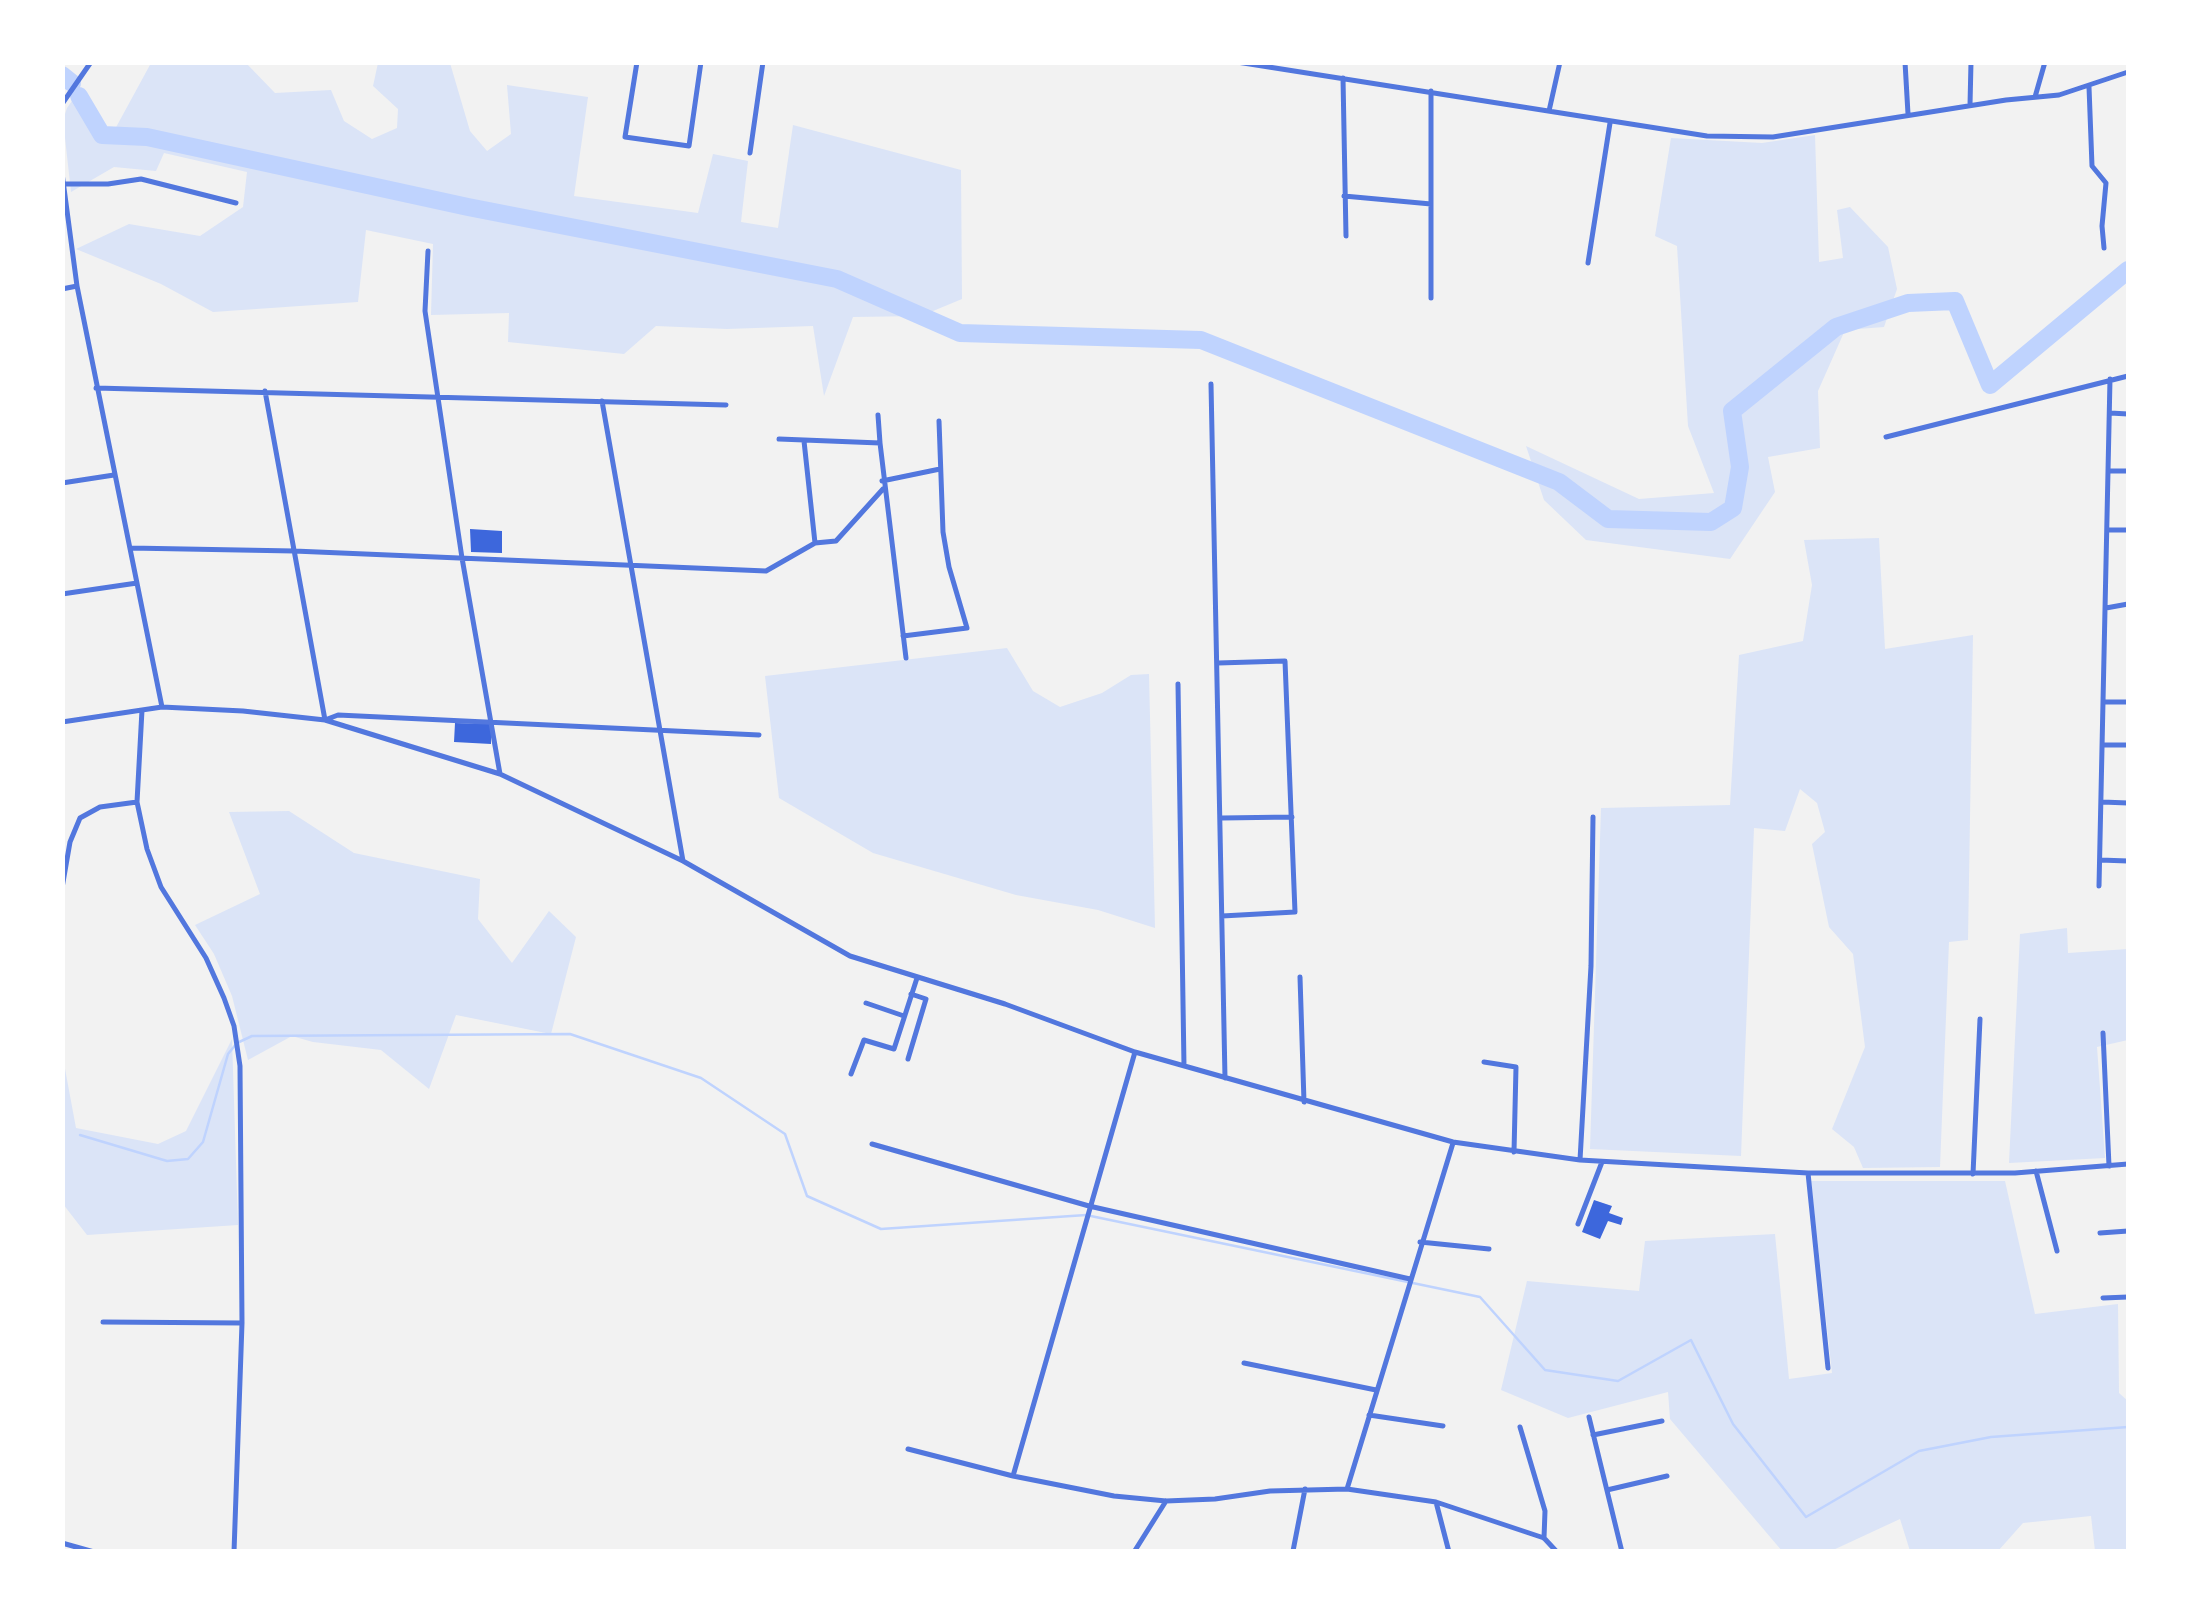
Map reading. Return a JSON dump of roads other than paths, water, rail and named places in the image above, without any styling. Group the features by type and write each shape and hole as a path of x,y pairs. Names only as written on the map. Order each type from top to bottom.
{"street":[{"path":"62,104 91,62"},
{"path":"638,62 625,137 690,146 701,62"},
{"path":"750,154 763,62"},
{"path":"1237,62 1707,136 1773,137 2035,97 2089,87 2128,72"},
{"path":"1549,112 1560,62"},
{"path":"1905,62 1908,114"},
{"path":"1970,106 1971,62"},
{"path":"2035,97 2045,62"},
{"path":"1342,78 1346,236"},
{"path":"2089,87 2092,166 2106,182 2104,248"},
{"path":"1431,91 1431,298"},
{"path":"1588,263 1610,122"},
{"path":"62,172 76,286 162,707"},
{"path":"63,184 141,179 236,203"},
{"path":"1343,196 1430,204"},
{"path":"428,250 425,311 500,774"},
{"path":"62,290 76,286"},
{"path":"1886,436 2128,376"},
{"path":"2098,886 2110,379"},
{"path":"1211,384 1225,1078"},
{"path":"96,388 726,405"},
{"path":"265,391 325,720"},
{"path":"602,401 683,860"},
{"path":"2110,413 2128,414"},
{"path":"878,414 883,490 906,658"},
{"path":"903,636 967,628 943,532 938,421"},
{"path":"779,438 880,444"},
{"path":"804,440 814,542"},
{"path":"882,481 940,469"},
{"path":"2109,470 2128,471"},
{"path":"62,483 114,475"},
{"path":"130,548 766,571 814,542 836,541 883,490"},
{"path":"2108,530 2128,530"},
{"path":"62,594 137,583"},
{"path":"2106,608 2128,604"},
{"path":"1218,662 1286,661 1295,912 1222,916"},
{"path":"1178,684 1184,1066"},
{"path":"2104,702 2128,702"},
{"path":"62,722 162,707 325,720 500,774 683,860 850,956 1005,1004 1135,1052 1453,1142 1602,1162 1808,1173 1973,1174 2128,1164"},
{"path":"142,710 137,802 153,868 206,958 234,1026 240,1084 242,1323 234,1552"},
{"path":"325,720 338,715 759,735"},
{"path":"2103,744 2128,745"},
{"path":"62,888 70,842 80,818 100,806 137,802"},
{"path":"2102,802 2128,803"},
{"path":"1222,818 1292,817"},
{"path":"1580,1160 1591,966 1592,817"},
{"path":"2100,860 2128,861"},
{"path":"1300,976 1304,1102"},
{"path":"852,1074 864,1040 894,1049 917,978"},
{"path":"908,1059 926,999 912,994"},
{"path":"866,1003 904,1016"},
{"path":"1973,1174 1980,1019"},
{"path":"2103,1034 2109,1166"},
{"path":"1013,1476 1135,1052"},
{"path":"1484,1062 1512,1064 1518,1070 1514,1152"},
{"path":"1346,1489 1453,1142"},
{"path":"872,1144 1088,1206 1410,1279"},
{"path":"1578,1224 1602,1162"},
{"path":"2036,1171 2057,1251"},
{"path":"1808,1173 1828,1368"},
{"path":"2100,1233 2128,1231"},
{"path":"1420,1242 1489,1249"},
{"path":"2103,1298 2128,1297"},
{"path":"103,1322 242,1323"},
{"path":"1244,1363 1376,1390"},
{"path":"1369,1415 1443,1426"},
{"path":"1589,1417 1622,1552"},
{"path":"1593,1435 1662,1421"},
{"path":"1520,1427 1546,1511 1544,1538"},
{"path":"908,1449 1114,1496 1215,1500 1305,1489 1346,1489 1436,1502 1544,1538 1558,1552"},
{"path":"1606,1490 1667,1476"},
{"path":"1293,1551 1305,1489"},
{"path":"1134,1552 1166,1501"},
{"path":"1436,1502 1449,1552"},
{"path":"62,1543 94,1552"}],"waterway":[{"path":"62,75 72,83"},
{"path":"79,96 102,135 147,137 468,207 837,279 960,333 1201,340 1559,482 1608,519 1711,522 1733,508 1740,467 1732,411 1836,327 1908,303 1955,301 1990,385 2128,270"},
{"path":"80,1135 167,1161 188,1159 203,1142 228,1054 237,1043 252,1036 570,1034 701,1078 785,1134 807,1196 881,1229 1086,1215 1480,1297 1545,1370 1618,1381 1691,1340 1733,1424 1806,1517 1919,1451 1991,1437 2128,1427"}]}
